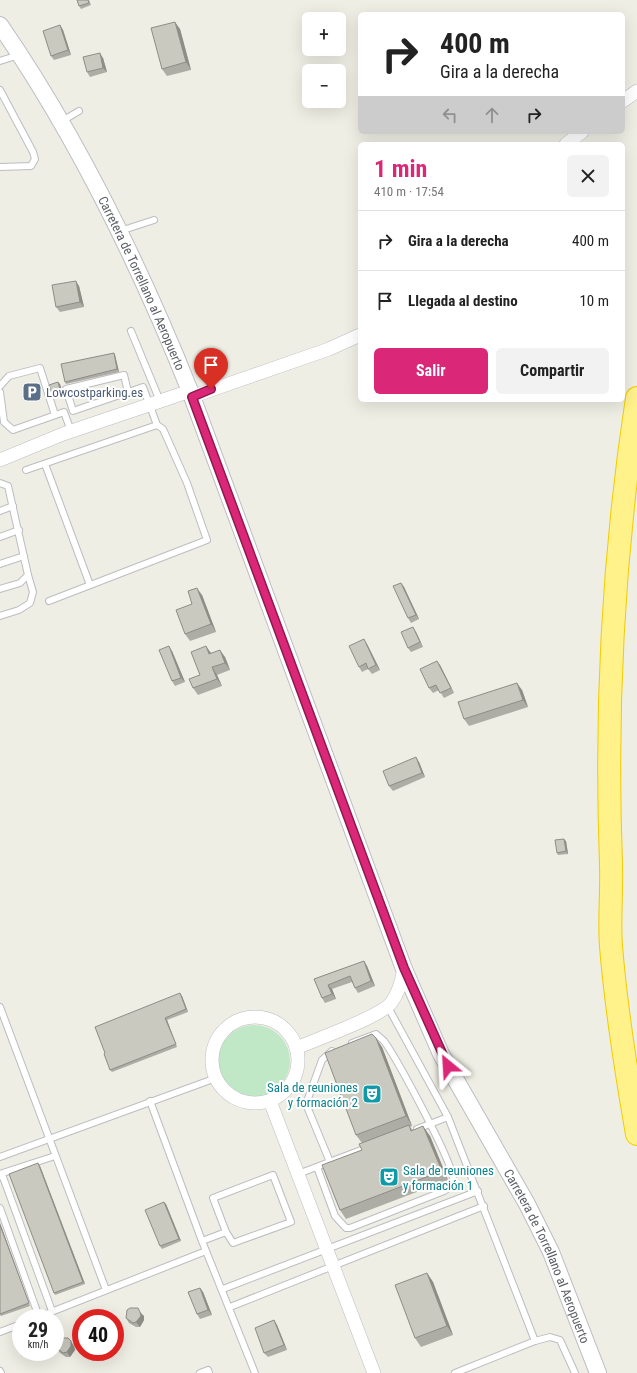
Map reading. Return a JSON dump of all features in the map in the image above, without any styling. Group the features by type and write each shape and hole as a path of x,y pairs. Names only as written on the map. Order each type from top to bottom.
{"highway":[{"path":"637,398 629,450 616,564 611,649 608,763 612,951 622,1048 637,1134"},
{"path":"611,867 637,1075"}],"street":[{"name":"Carretera de Torrellano al Aeropuerto","path":"0,25 20,54 60,122 120,231 159,315 191,394 404,968 441,1054 528,1204 551,1252 598,1373"},
{"path":"625,99 637,90"},
{"path":"569,142 579,134"},
{"path":"0,460 71,432 155,403 211,389 329,349 358,336"},
{"path":"296,1048 388,1007 400,984 404,968"},
{"path":"253,1017 267,1019 280,1025 290,1035 296,1048 298,1060 296,1073 290,1085 281,1095 270,1101 257,1103 244,1102 233,1097 223,1089 216,1078 212,1065 213,1051 218,1038 228,1027 240,1020 253,1017"},
{"path":"270,1101 374,1373"}],"lane":[{"path":"0,60 20,54"},
{"path":"0,90 33,152 35,159 31,166 0,167"},
{"path":"60,122 79,111"},
{"path":"120,231 154,220"},
{"path":"131,332 155,403 157,425"},
{"path":"0,386 9,376 40,368 55,415"},
{"path":"210,372 211,389"},
{"path":"128,392 124,375 66,389 73,411 128,392 143,386 155,403"},
{"path":"0,392 4,422 13,430 64,412 71,432"},
{"path":"26,470 157,425"},
{"path":"49,601 207,540 187,482 163,429 157,425"},
{"path":"44,464 90,585"},
{"path":"0,483 8,486 33,592 30,603 19,610 0,616"},
{"path":"0,510 13,506"},
{"path":"0,536 19,530"},
{"path":"0,564 24,556"},
{"path":"0,589 20,583 28,575"},
{"path":"0,1007 106,1290"},
{"path":"388,1007 448,1117 484,1206 535,1341"},
{"path":"316,1167 336,1216 342,1225 350,1228 444,1191 450,1186 453,1178 430,1124 388,1048 380,1037 376,1034 371,1035 343,1046"},
{"path":"330,1162 306,1104 322,1060 330,1052 336,1049"},
{"path":"0,1158 48,1138 216,1078"},
{"path":"150,1101 206,1251 223,1289 255,1373"},
{"path":"408,1133 448,1117"},
{"path":"298,1174 373,1146"},
{"path":"51,1309 3,1177 0,1175 55,1156"},
{"path":"273,1175 291,1222 232,1243 226,1232 213,1198 273,1175"},
{"path":"223,1289 478,1191"},
{"path":"230,1307 484,1206"},
{"path":"0,1208 34,1309"},
{"path":"202,1240 226,1232"},
{"path":"59,1309 206,1251"},
{"path":"0,1332 12,1327"},
{"path":"454,1373 535,1341 550,1337 560,1340 575,1373"},
{"path":"200,1373 208,1370 209,1373"}],"green space":[{"path":"254,1025 274,1031 284,1041 290,1061 284,1081 274,1091 254,1097 234,1091 224,1081 218,1061 224,1041 234,1031"}],"building":[{"path":"77,0 88,0 89,3 79,6"},
{"path":"175,22 186,62 162,69 151,28"},
{"path":"60,25 68,50 51,56 43,31"},
{"path":"100,53 103,68 87,72 83,57"},
{"path":"76,281 80,302 56,307 52,285"},
{"path":"114,353 117,369 65,382 61,364"},
{"path":"58,382 61,393 53,396 49,385"},
{"path":"401,583 416,615 408,618 393,586"},
{"path":"197,588 211,624 185,634 176,610 192,604 188,591"},
{"path":"413,627 420,642 408,648 401,632"},
{"path":"364,639 376,665 368,669 366,663 359,667 349,646"},
{"path":"169,646 181,678 172,681 159,650"},
{"path":"206,646 209,654 220,650 225,663 212,667 217,679 193,688 189,679 200,675 191,652"},
{"path":"437,661 451,688 440,693 436,685 429,688 420,669"},
{"path":"517,683 523,700 464,719 458,702"},
{"path":"416,757 422,773 389,786 383,771"},
{"path":"564,839 566,851 557,853 555,840"},
{"path":"364,961 371,981 355,988 350,976 328,985 332,994 322,998 314,979"},
{"path":"180,993 186,1009 165,1018 176,1044 110,1070 95,1027"},
{"name":"Sala de reuniones y formación 2","path":"372,1034 376,1038 406,1116 356,1135 325,1053"},
{"name":"Sala de reuniones y formación 1","path":"409,1125 411,1131 423,1126 442,1171 340,1210 322,1165 362,1150 359,1144"},
{"path":"38,1163 83,1282 54,1293 9,1174"},
{"path":"164,1202 179,1239 160,1246 145,1210"},
{"path":"0,1225 29,1303 0,1314"},
{"path":"427,1273 447,1326 415,1338 395,1285"},
{"path":"200,1288 208,1310 197,1314 188,1292"},
{"path":"130,1308 138,1308 141,1316 136,1322 133,1323 126,1318 127,1310"},
{"path":"274,1320 284,1345 264,1353 255,1328"},
{"path":"64,1338 68,1338 71,1341 71,1346 67,1352 64,1353"}],"place":[{"name":"Lowcostparking.es","path":"32,392"},
{"name":"Sala de reuniones y formación 2","path":"372,1094"},
{"name":"Sala de reuniones y formación 1","path":"389,1177"}],"route":[{"path":"211,389 192,397 286,655 404,968 441,1054 448,1066"}]}
